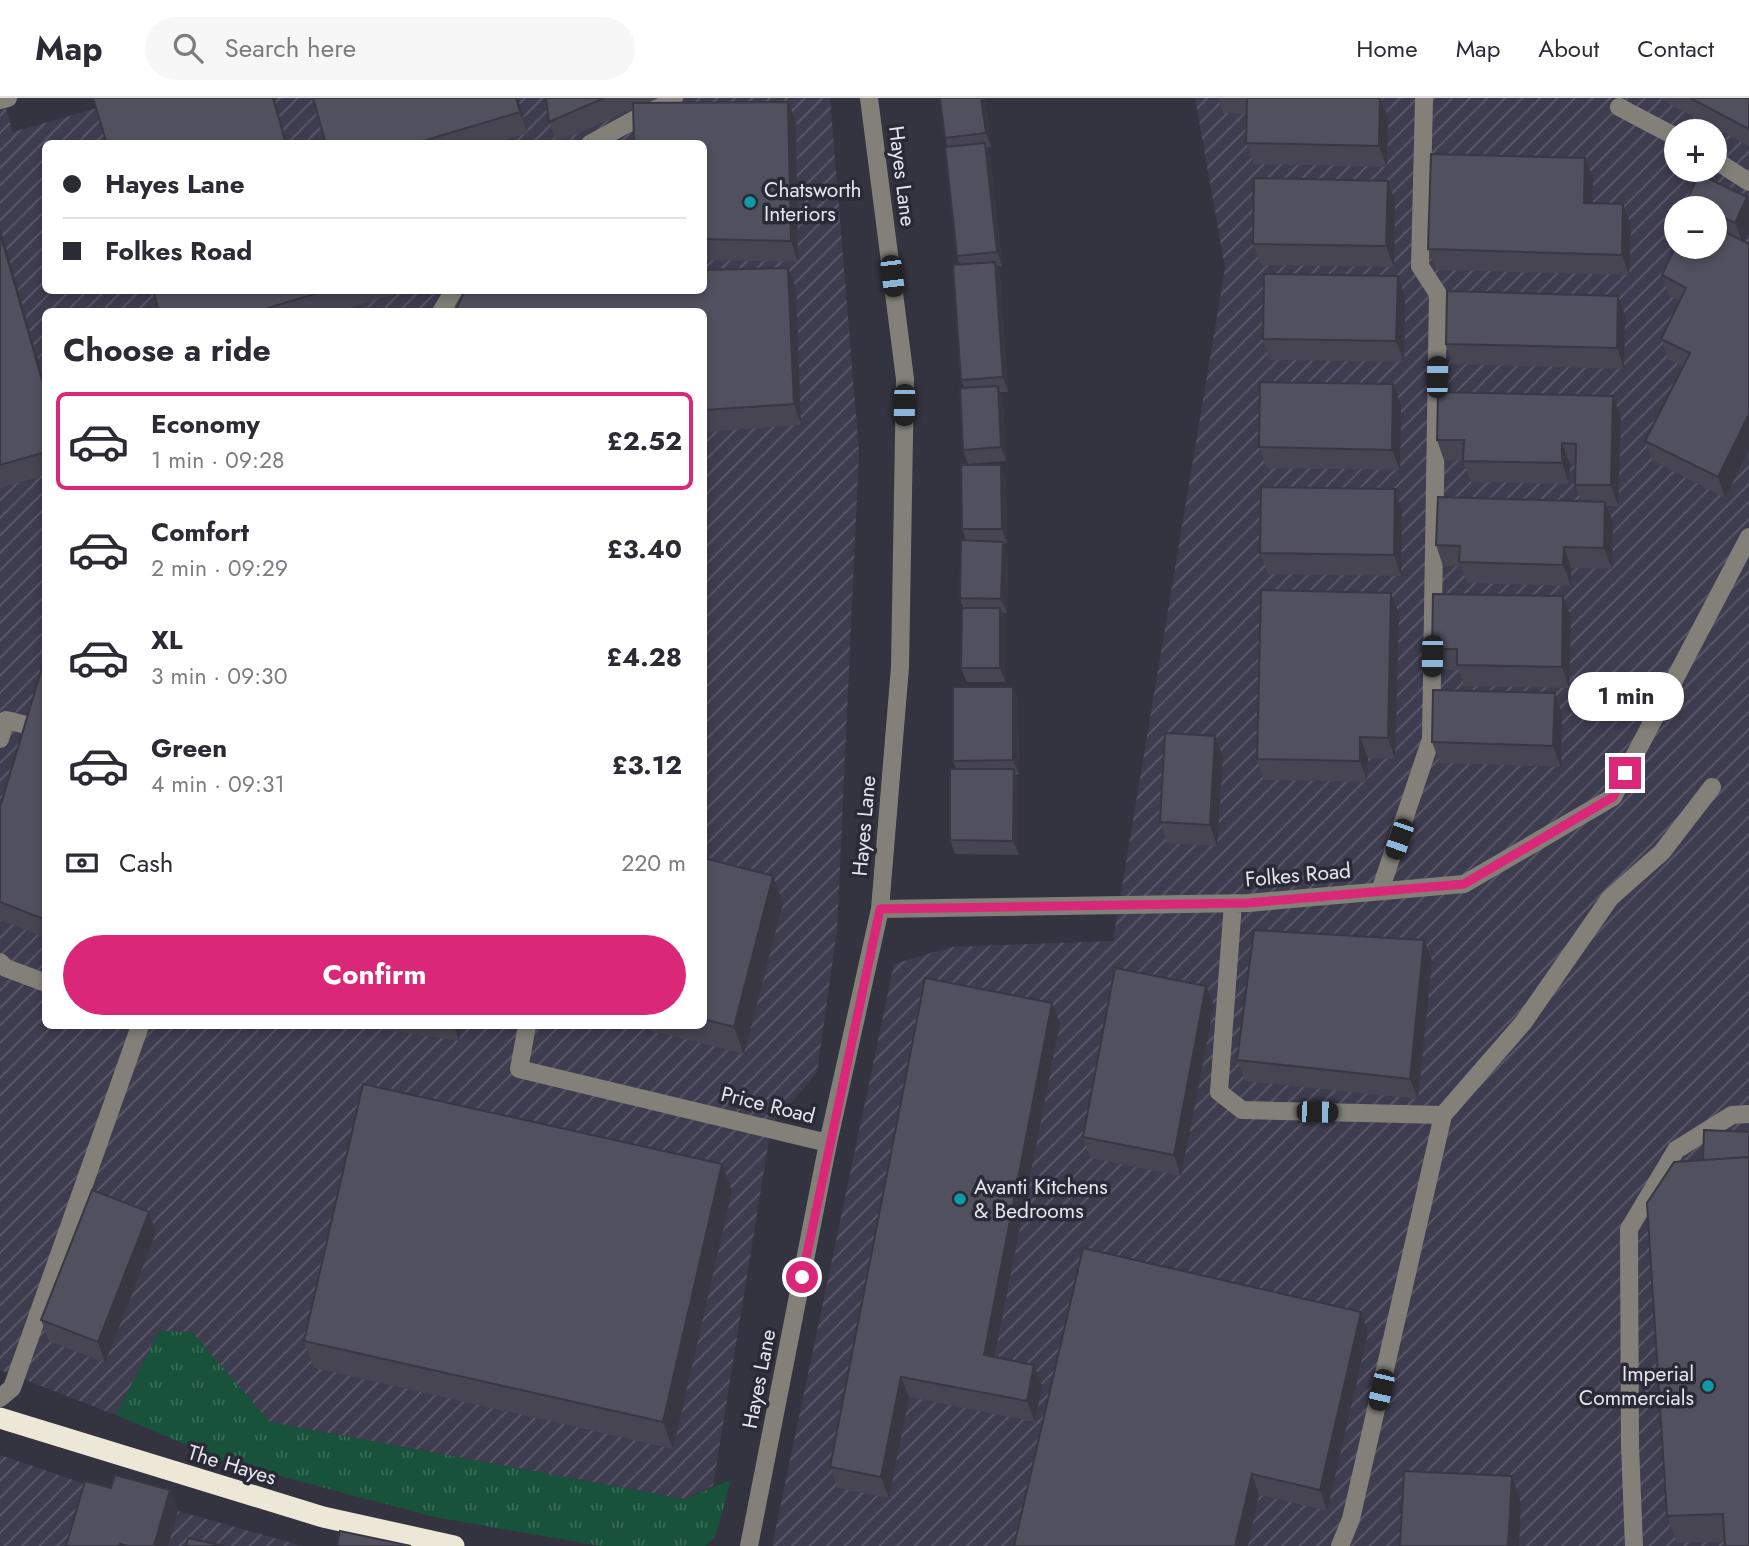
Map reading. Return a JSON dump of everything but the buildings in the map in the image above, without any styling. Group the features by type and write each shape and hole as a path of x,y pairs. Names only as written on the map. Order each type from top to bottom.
{"highway":[{"name":"The Hayes","path":"0,1418 271,1503 454,1546"}],"street":[{"path":"0,100 8,98"},
{"path":"597,140 674,98"},
{"name":"Hayes Lane","path":"749,1546 828,1143 880,909 900,667 905,379 869,98"},
{"path":"1380,891 1431,739 1438,294 1420,266 1424,100"},
{"path":"1619,107 1664,131"},
{"path":"1727,168 1749,182"},
{"name":"Folkes Road","path":"880,909 1233,903 1464,884 1613,797 1749,537"},
{"path":"0,739 6,720 42,729"},
{"path":"1340,1546 1351,1519 1443,1115 1523,1023 1610,898 1662,852 1712,787"},
{"path":"1233,903 1219,1092 1242,1110 1443,1115"},
{"path":"0,962 6,968 42,982"},
{"path":"0,1398 12,1388 139,1029"},
{"name":"Price Road","path":"526,1029 519,1069 828,1143"},
{"path":"1634,1546 1630,1446 1629,1229 1676,1150 1732,1115 1749,1114"}],"shaded area":[{"path":"0,98 3,98 13,132 133,98 830,98 859,452 837,930 817,1072 771,1127 713,1486 684,1499 269,1422 192,1332 159,1331 116,1415 0,1370"},
{"path":"1195,98 1749,98 1749,1546 772,1546 894,964 952,947 1113,941 1225,268"},
{"path":"0,1455 106,1491 303,1546 0,1546"}],"green space":[{"path":"159,1331 192,1332 270,1422 684,1499 731,1480 715,1537 705,1546 600,1546 435,1517 227,1462 116,1415"}],"place":[{"name":"Chatsworth Interiors","path":"750,202"},
{"name":"Avanti Kitchens & Bedrooms","path":"960,1199"},
{"name":"Imperial Commercials","path":"1708,1386"}],"route":[{"path":"802,1277 828,1143 880,909 923,906 1248,903 1464,884 1613,797 1625,773"}]}
